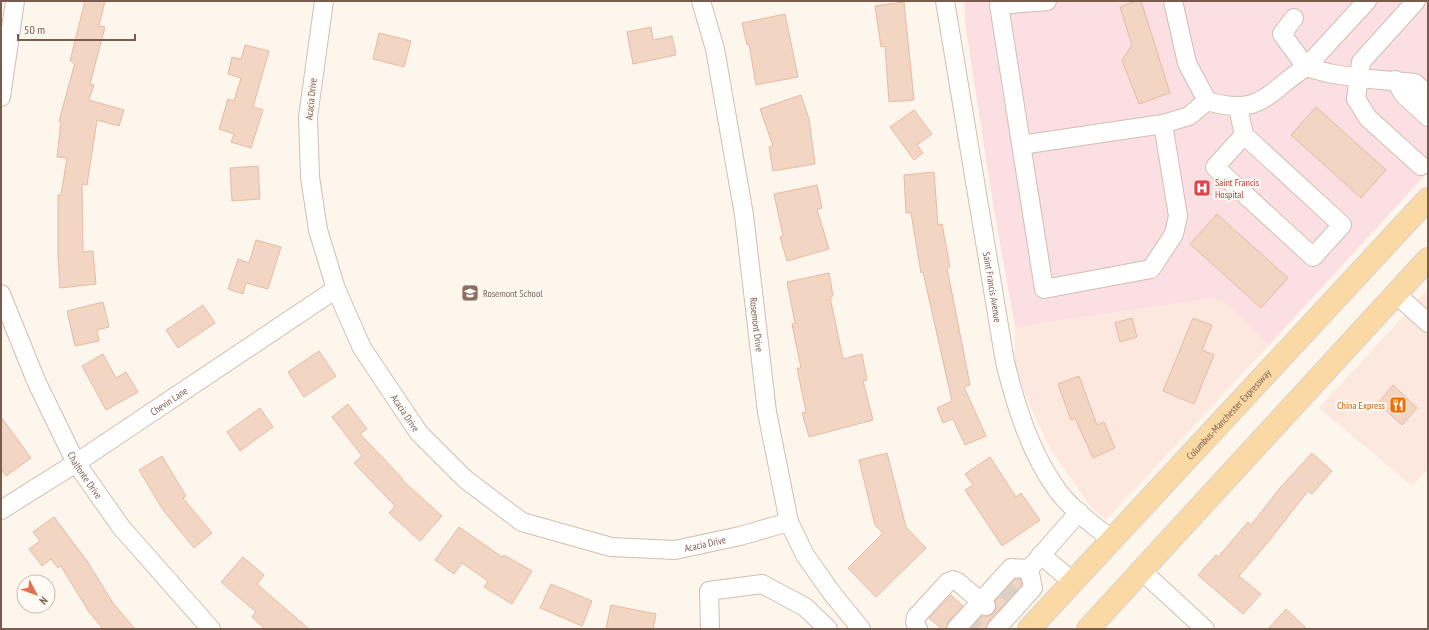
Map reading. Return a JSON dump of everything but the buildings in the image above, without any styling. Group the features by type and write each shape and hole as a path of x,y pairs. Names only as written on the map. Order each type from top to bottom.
{"main road":[{"name":"Columbus-Manchester Expressway","path":"1029,629 1428,199"},
{"path":"1088,629 1428,260"}],"street":[{"path":"1,97 15,1"},
{"name":"Acacia Drive","path":"324,1 308,117 310,177 318,230 336,289 362,348 419,432 465,479 522,522 611,547 674,550 740,536 789,522"},
{"name":"Rosemont Drive","path":"701,1 715,49 744,215 767,412 789,522 805,555 828,588 861,629"},
{"name":"Saint Francis Avenue","path":"944,1 1005,362 1017,409 1037,455 1058,491 1079,512 1112,540"},
{"path":"1047,1 999,5 1044,289 1151,269 1174,234 1178,216 1163,124"},
{"path":"1173,1 1187,63 1207,101 1227,107 1247,107 1267,98 1288,79 1306,67 1367,1"},
{"path":"1416,1 1361,62 1356,99 1368,118 1421,166"},
{"path":"1294,18 1282,34 1306,67 1328,73 1359,78 1395,80 1415,84 1428,95"},
{"path":"1395,80 1404,95 1428,117"},
{"path":"1021,145 1163,124 1189,116 1207,101"},
{"path":"1238,107 1244,135 1342,225 1313,257 1215,167 1244,135"},
{"name":"Chevin Lane","path":"1,510 76,463 336,289"},
{"name":"Chalfonte Drive","path":"1,294 37,383 76,463 122,527 211,629"},
{"path":"1396,294 1428,323"},
{"path":"1029,569 1079,512"},
{"path":"1041,555 1073,582"},
{"path":"964,624 1000,586 1011,568 1029,569"},
{"path":"1000,623 1018,601 1033,588 1029,569"},
{"path":"1142,571 1205,629"},
{"path":"918,629 914,622 916,617 948,582 953,580 958,582 984,604"},
{"path":"710,629 709,591 762,584 805,607 828,629"},
{"path":"805,607 828,588"}],"shaded area":[{"name":"Saint Francis Hospital","path":"964,1 1428,1 1428,172 1269,345 1228,305 1215,298 1015,327 993,204 965,23"},
{"path":"1428,289 1428,469 1412,486 1319,408"},
{"path":"1215,298 1228,305 1269,345 1106,520 1092,508 1050,449 1027,399 1015,362 1015,327"}],"tunnel":[{"path":"1003,588 1016,599"},
{"path":"971,624 976,629"}],"place":[{"name":"Saint Francis Hospital","path":"1202,188"},
{"name":"Rosemont School","path":"470,293"},
{"name":"China Express","path":"1398,405"}]}
